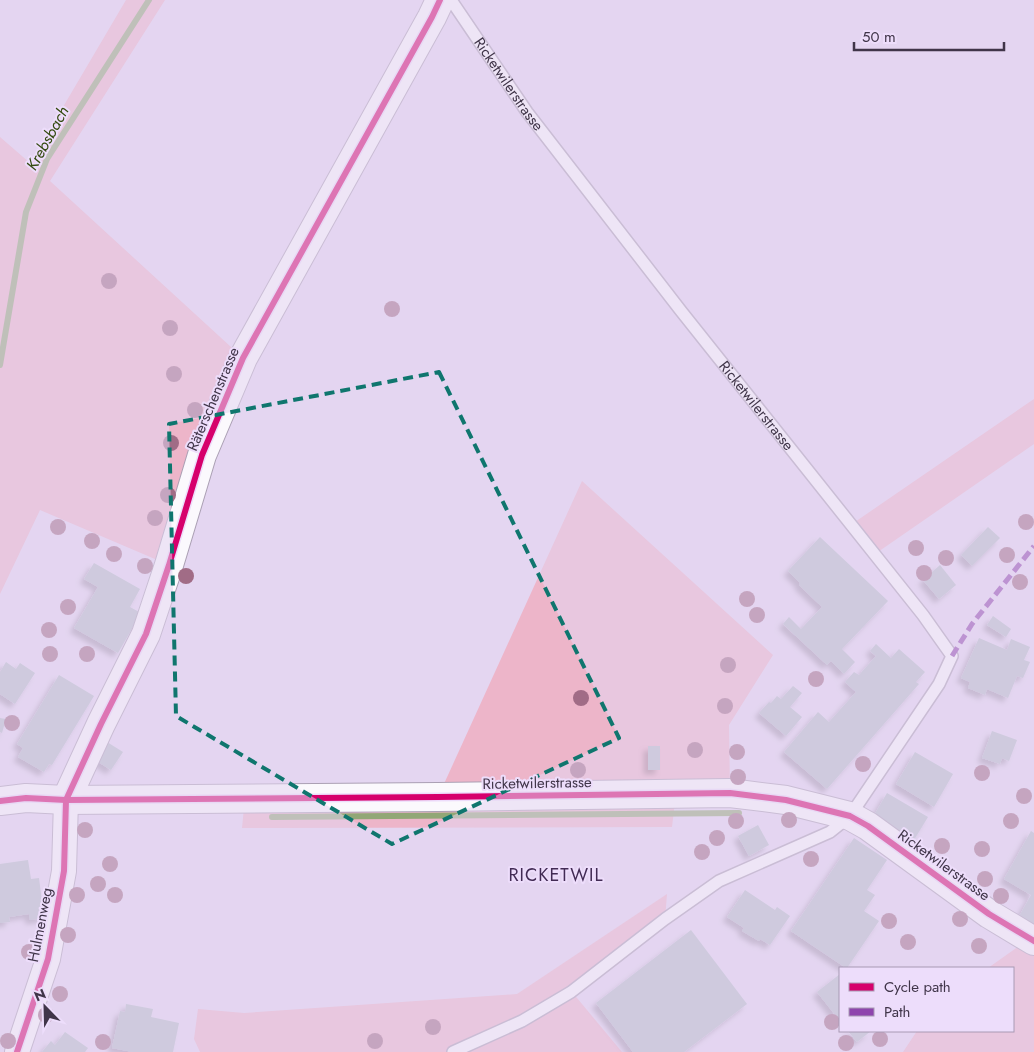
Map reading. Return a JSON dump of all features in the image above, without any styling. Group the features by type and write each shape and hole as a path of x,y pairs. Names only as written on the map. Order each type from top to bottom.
{"street":[{"name":"Räterschenstrasse","path":"66,800 100,724 146,634 202,455 243,358 440,0"},
{"name":"Ricketwilerstrasse","path":"0,801 26,798 66,800 438,798 730,793 786,800 850,816 868,826 989,914 1034,941"},
{"name":"Hulmenweg","path":"18,1052 48,959 64,871 66,800"}],"lane":[{"name":"Ricketwilerstrasse","path":"451,0 526,112 923,615 952,656 939,684 850,816 830,832 719,881 665,919 572,992 522,1021 453,1052"}],"highlighted area":[{"path":"439,372 619,738 392,844 176,716 169,424"}],"shaded area":[{"path":"126,0 165,0 50,181 243,358 169,565 40,510 0,594 0,137 30,163"},
{"path":"1034,399 1034,444 875,554 852,524"},
{"path":"582,481 773,655 729,725 730,793 676,793 672,827 242,828 245,798 438,797"},
{"path":"667,894 665,919 572,992 622,1052 200,1052 194,1039 198,1009 244,1013 517,994"},
{"path":"1029,939 1034,941 1034,1052 903,1052 916,1032 1014,1032 1014,967 989,967"}],"building":[{"path":"988,527 1000,538 972,566 961,555"},
{"path":"820,537 888,601 842,649 855,662 844,674 831,661 827,665 783,624 789,617 801,629 822,607 799,585 800,583 788,571"},
{"path":"94,563 140,589 130,607 141,613 118,653 74,628 98,587 84,579"},
{"path":"940,565 956,585 939,599 923,580"},
{"path":"993,616 1011,629 1006,637 987,625"},
{"path":"979,638 1007,650 1011,639 1030,647 1024,660 1030,662 1023,678 1017,676 1008,698 987,689 985,695 968,688 970,682 961,678"},
{"path":"876,644 891,658 899,649 925,672 916,682 919,684 827,789 784,752 818,712 829,722 856,692 845,682 854,672 859,675 876,656 870,651"},
{"path":"6,662 16,669 20,663 35,673 15,704 0,694 0,672"},
{"path":"59,675 94,696 52,765 49,764 44,772 18,757 23,748 17,744"},
{"path":"793,686 802,693 790,707 802,717 786,736 759,713 777,696 781,699"},
{"path":"0,718 6,719 2,733 0,732"},
{"path":"992,731 1017,740 1009,761 1002,758 1000,764 982,758"},
{"path":"107,742 123,752 111,770 95,760"},
{"path":"648,746 660,746 660,770 648,770"},
{"path":"915,752 953,774 934,807 896,784"},
{"path":"887,793 928,817 914,840 873,817"},
{"path":"758,825 769,845 749,856 738,836"},
{"path":"1031,831 1034,833 1034,929 1017,920 1031,895 1004,879"},
{"path":"854,838 887,860 867,890 875,895 864,911 879,921 848,967 845,967 791,931"},
{"path":"28,860 31,879 39,878 44,918 30,920 29,914 9,917 10,922 0,923 0,864"},
{"path":"745,890 775,910 777,907 790,916 770,945 742,931 744,928 727,917"},
{"path":"691,930 747,1004 684,1052 633,1052 596,1003"},
{"path":"839,975 839,1020 817,992"},
{"path":"126,1004 153,1009 151,1017 179,1023 173,1052 133,1052 112,1048 120,1011 125,1012"},
{"path":"65,1032 88,1048 85,1052 42,1052 51,1041 55,1045"},
{"path":"849,1032 870,1032 857,1042"}],"waterway":[{"name":"Krebsbach","path":"0,365 26,212 47,159 149,0"},
{"path":"272,817 739,813"}],"marked path":[{"path":"952,656 972,624 1034,546"}],"cycle path":[{"path":"17,1052 48,959 64,871 66,800 146,634 202,455 243,358 440,0"},
{"path":"0,801 26,798 66,800 730,793 786,800 850,816 868,826 989,914 1034,941"}],"district":[{"name":"RICKETWIL","path":"556,875"}]}
